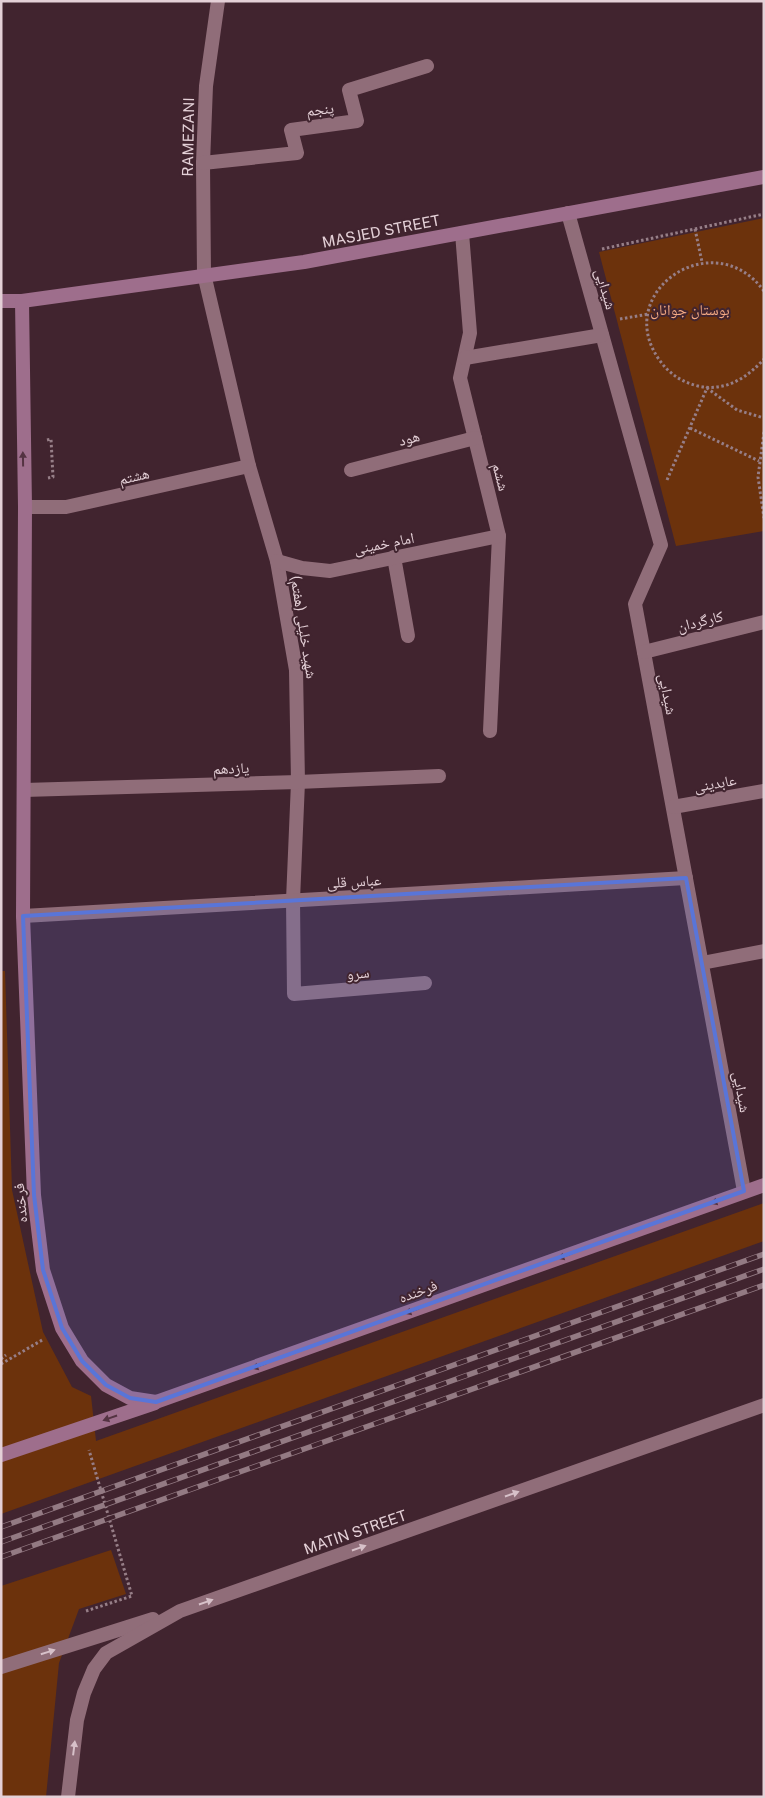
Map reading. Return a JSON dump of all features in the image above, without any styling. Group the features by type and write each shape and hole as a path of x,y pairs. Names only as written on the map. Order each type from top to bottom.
{"main road":[{"name":"MASJED STREET","path":"1,301 22,301 204,274 304,262 764,177"},
{"name":"فرخنده","path":"22,301 24,507 23,916 34,1195 43,1270 62,1328 82,1361 106,1385 130,1398 156,1402 764,1184"},
{"path":"1,1455 156,1402"}],"street":[{"name":"RAMEZANI","path":"204,274 203,163 206,86 218,1"},
{"name":"پنجم","path":"203,163 297,153 291,130 357,121 349,90 427,66"},
{"name":"شیدایی","path":"568,213 661,545 635,604 744,1192"},
{"name":"ششم","path":"462,233 470,333 460,378 499,536 490,731"},
{"name":"شهید خلیلی (هفتم)","path":"204,274 249,466 277,561 296,670 298,782 293,900 294,994"},
{"path":"465,358 602,335"},
{"name":"هود","path":"351,470 475,438"},
{"name":"هشتم","path":"24,507 66,507 249,466"},
{"name":"امام خمینی","path":"277,561 302,568 330,570 499,536"},
{"path":"394,558 408,636"},
{"name":"کارگردان","path":"644,652 764,622"},
{"name":"یازدهم","path":"24,790 439,776"},
{"name":"عابدینی","path":"673,807 764,791"},
{"name":"عباس قلی","path":"23,916 686,878"},
{"path":"702,963 764,950"},
{"name":"سرو","path":"294,994 425,983"},
{"name":"MATIN STREET","path":"68,1797 77,1720 84,1694 94,1669 106,1653 180,1611 764,1405"},
{"path":"1,1667 180,1611"}],"path":[{"path":"602,249 764,214"},
{"path":"695,228 702,262"},
{"path":"764,291 747,273 726,263 702,262 680,269 662,284 651,304 648,327 652,350 666,369 685,382 708,388 737,410 764,418"},
{"path":"618,320 649,314"},
{"path":"708,388 730,384 751,374 764,358"},
{"path":"652,512 708,388"},
{"path":"690,428 759,461"},
{"path":"764,432 759,461 759,497 764,518"},
{"path":"52,439 54,478"},
{"path":"1,1364 62,1328"},
{"path":"1,1359 3,1355"},
{"path":"86,1611 132,1596 88,1445"}],"highlighted area":[{"path":"686,878 744,1191 156,1402 130,1398 106,1385 82,1361 62,1328 43,1270 34,1195 23,916"}],"green space":[{"name":"بوستان جوانان","path":"764,218 764,531 676,546 599,252"},
{"path":"1,971 5,971 12,1190 43,1332 72,1387 91,1396 96,1441 764,1203 764,1241 1,1514"},
{"path":"111,1550 126,1594 79,1609 59,1663 46,1797 1,1797 1,1586"}],"railway":[{"path":"1,1527 764,1254"},
{"path":"1,1542 764,1269"},
{"path":"1,1557 764,1285"}]}
